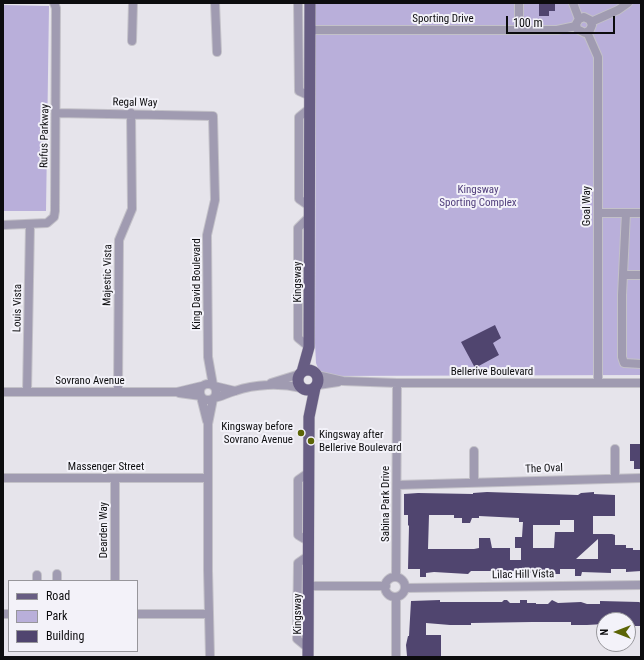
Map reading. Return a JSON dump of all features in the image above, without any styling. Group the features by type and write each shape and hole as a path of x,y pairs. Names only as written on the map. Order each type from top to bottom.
{"main road":[{"name":"Kingsway","path":"308,417 316,380 308,348 310,3"},
{"name":"Kingsway","path":"308,348 298,380 302,388 308,417 308,653"},
{"path":"301,373 309,370 316,380 308,391 302,388"}],"street":[{"name":"Rufus Parkway","path":"3,225 30,225 47,223 54,217 56,8 54,3"},
{"path":"132,41 133,3"},
{"path":"215,3 216,52"},
{"path":"298,3 299,91 310,96"},
{"path":"519,3 519,30"},
{"path":"573,3 579,31 587,32 591,28 591,22 586,17 578,23"},
{"path":"591,22 618,10 628,3"},
{"name":"Sporting Drive","path":"310,30 557,30 578,23"},
{"name":"Goal Way","path":"587,32 598,58 598,383"},
{"name":"Regal Way","path":"56,113 131,113 213,116"},
{"name":"Majestic Vista","path":"118,392 119,240 132,209 131,113"},
{"name":"King David Boulevard","path":"213,116 215,200 207,235 208,357 214,386"},
{"path":"598,213 641,213"},
{"path":"626,213 623,275 622,360 627,364 641,364"},
{"name":"Louis Vista","path":"27,392 30,225"},
{"path":"623,275 641,275"},
{"name":"King David Boulevard","path":"202,386 208,357"},
{"path":"201,397 207,400 235,391 264,385 301,373"},
{"name":"Bellerive Boulevard","path":"316,380 397,383 641,383"},
{"path":"208,424 201,397 200,390 202,386 208,383 235,391"},
{"name":"Sabina Park Drive","path":"396,577 397,383"},
{"path":"264,385 288,385 302,388"},
{"name":"Sovrano Avenue","path":"176,392 202,386"},
{"path":"210,657 208,424 213,398 216,392 214,386"},
{"name":"Sovrano Avenue","path":"3,392 176,392 201,397"},
{"path":"614,449 614,478"},
{"path":"474,451 474,482"},
{"name":"Massenger Street","path":"3,478 208,478"},
{"name":"Dearden Way","path":"115,580 116,478"},
{"name":"The Oval","path":"397,485 641,478"},
{"name":"Kingsway","path":"308,556 298,563 297,639 308,653"},
{"path":"396,577 402,580 405,588 402,594 396,597 387,592 386,586 388,580 396,577"},
{"name":"Lilac Hill Vista","path":"405,588 641,584"},
{"path":"308,586 386,586"},
{"path":"396,597 396,657"},
{"path":"138,614 209,614"}],"green space":[{"name":"Kingsway Sporting Complex","path":"316,3 641,3 641,375 321,376 316,363 315,343"},
{"path":"3,5 49,6 46,211 3,211"}],"building":[{"path":"539,3 555,3 555,11 549,11 549,16 539,16"},
{"path":"495,325 501,338 493,343 499,355 475,368 461,342"},
{"path":"630,444 641,444 641,469 634,469 634,461 630,461"},
{"path":"487,492 578,495 581,493 594,492 594,494 615,495 615,516 593,516 593,534 615,535 615,545 626,545 626,548 641,550 641,571 626,572 626,569 611,569 611,573 582,572 581,576 575,576 575,569 560,569 560,574 555,574 555,572 526,573 520,571 471,571 468,574 434,572 426,573 426,577 420,577 420,569 408,569 409,526 408,515 404,515 404,494","holes":["429,515 454,515 454,518 462,518 462,523 470,523 472,518 479,518 479,516 519,518 519,522 523,522 522,537 515,537 515,548 521,548 521,560 510,560 510,548 492,548 490,538 479,538 479,548 474,549 428,549","560,520 574,520 574,532 555,532 554,548 533,548 533,525 560,525","598,539 598,559 576,559"]},
{"path":"440,600 440,602 502,602 507,600 510,603 520,603 520,600 527,600 527,603 536,604 548,604 552,600 558,603 581,602 587,604 600,604 600,601 639,602 641,603 641,618 640,626 636,626 636,612 596,612 596,624 587,625 571,625 571,622 471,623 471,625 426,623 426,635 441,635 441,657 407,656 406,645 409,636 411,601"}],"place":[{"name":"Kingsway before Sovrano Avenue","path":"301,433"},
{"name":"Kingsway after Bellerive Boulevard","path":"311,441"}]}
